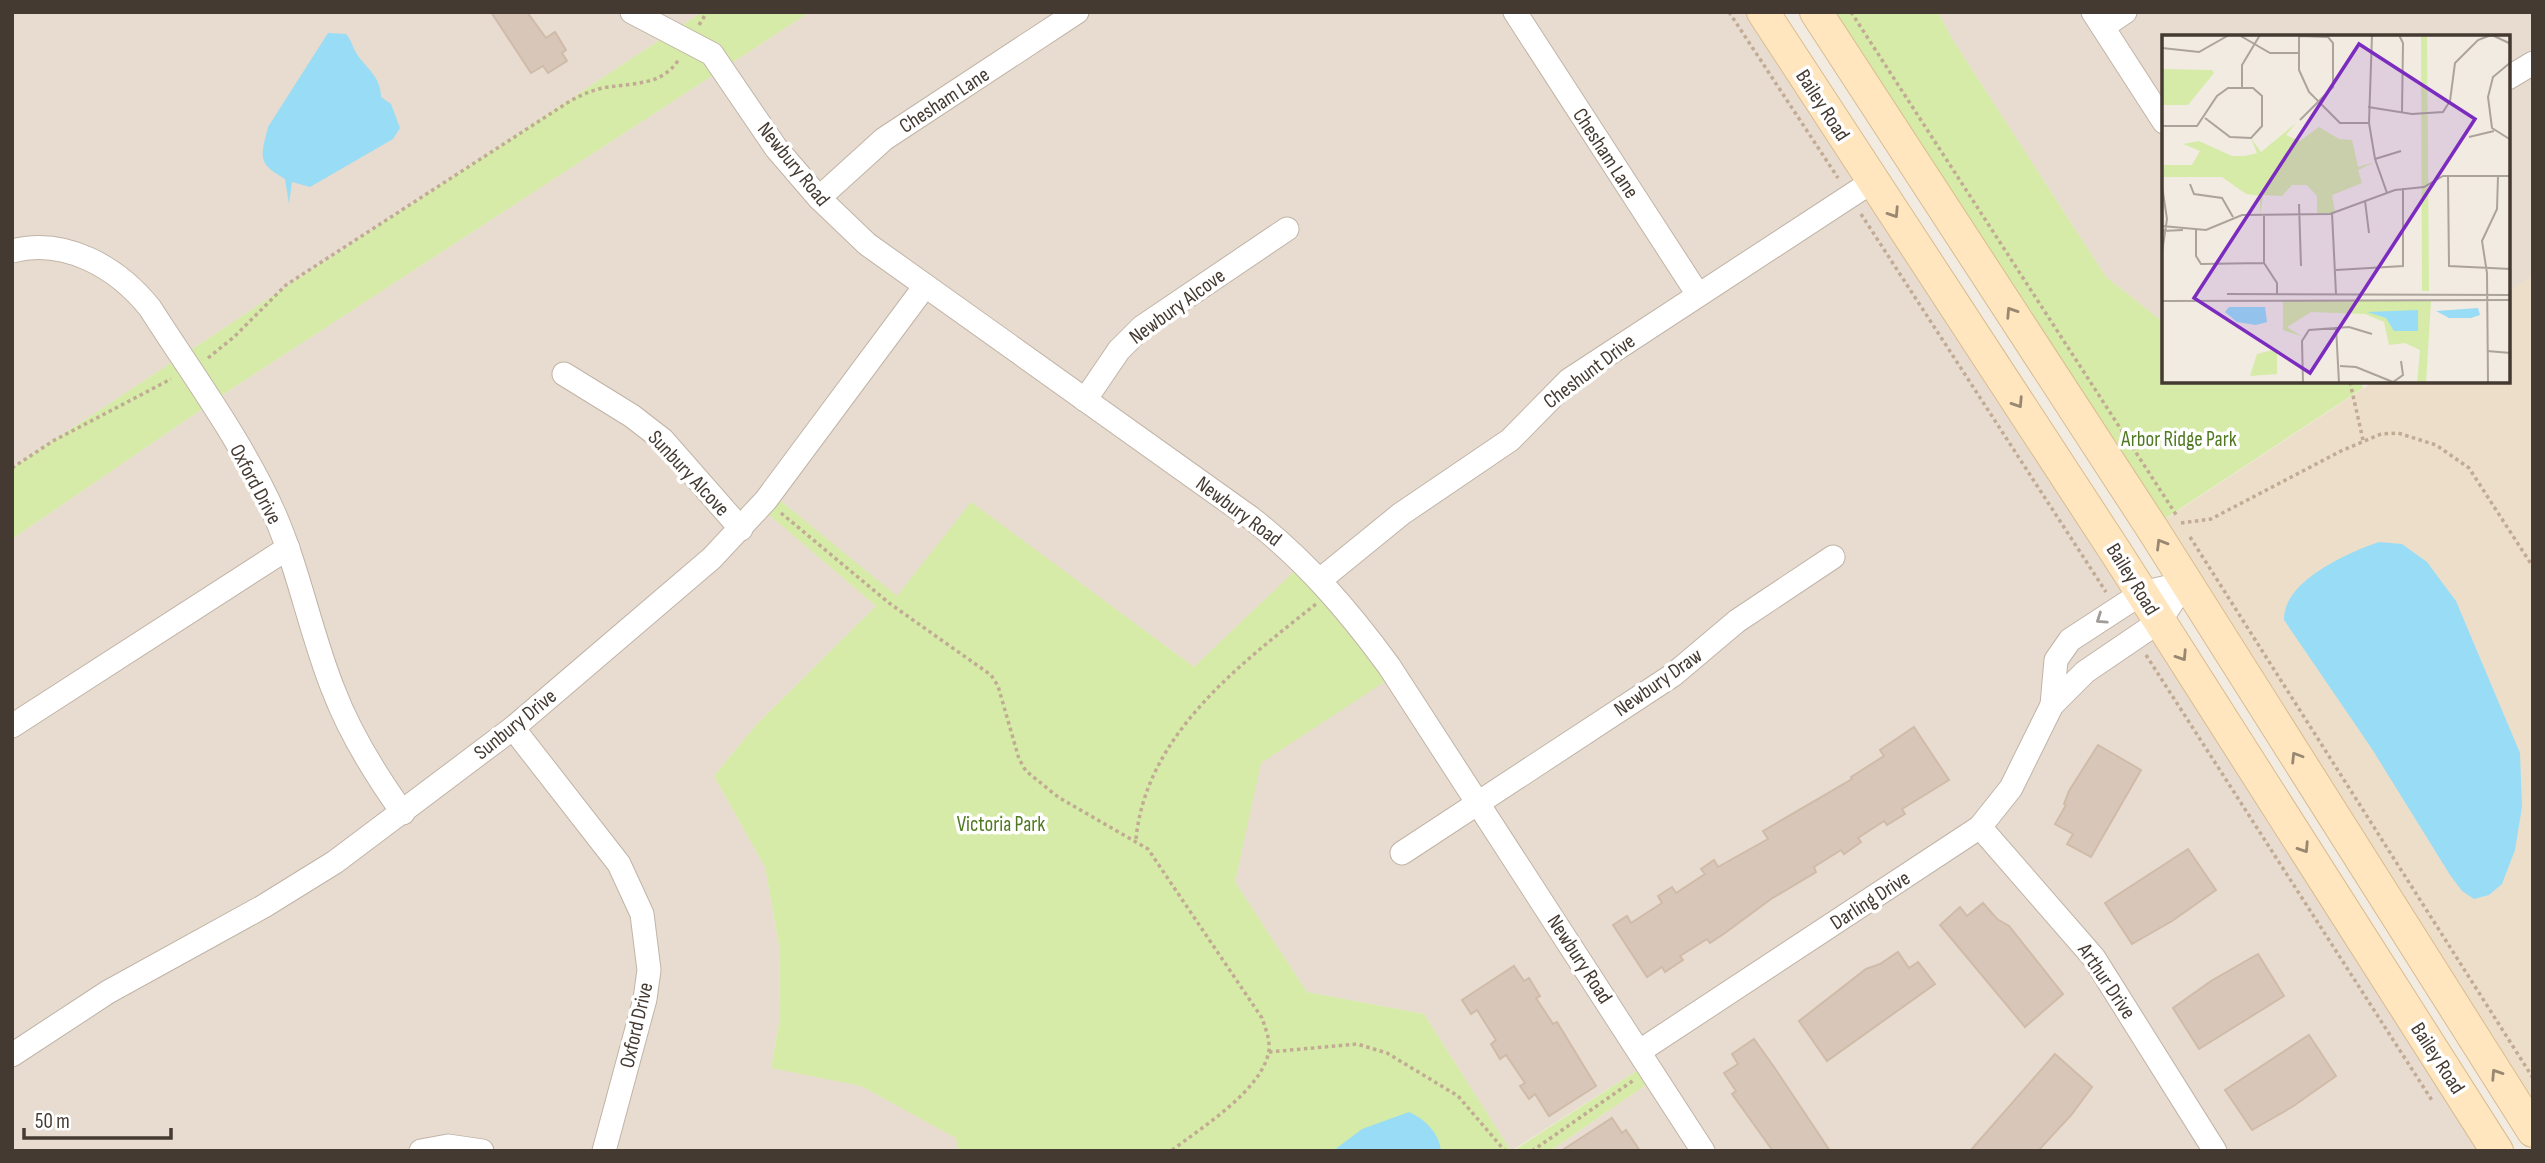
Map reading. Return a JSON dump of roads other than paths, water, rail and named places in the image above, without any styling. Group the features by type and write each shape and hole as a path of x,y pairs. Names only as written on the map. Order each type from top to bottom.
{"main road":[{"name":"Bailey Road","path":"1763,12 1861,188 2147,629 2497,1151"},
{"name":"Bailey Road","path":"1816,12 2185,583 2533,1131"}],"street":[{"name":"Newbury Road","path":"632,12 712,54 776,148 819,198 867,244 1251,518 1281,541 1326,586 1388,666 1703,1151"},
{"name":"Chesham Lane","path":"819,198 884,139 1077,12"},
{"name":"Chesham Lane","path":"1515,12 1697,293"},
{"path":"2125,12 2098,20 2162,119"},
{"path":"2510,77 2533,62"},
{"name":"Cheshunt Drive","path":"1326,586 1401,514 1510,439 1569,380 1697,293 1861,188"},
{"name":"Newbury Alcove","path":"1085,400 1119,350 1142,327 1287,229"},
{"name":"Oxford Drive","path":"12,251 42,249 72,253 117,274 133,287 150,308 252,471 288,548 333,689 378,778 403,813"},
{"name":"Sunbury Drive","path":"12,1055 108,992 288,891 403,813 513,728 712,558 741,529 766,500 925,286"},
{"name":"Sunbury Alcove","path":"564,374 632,416 663,440 741,529"},
{"path":"12,726 288,548"},
{"name":"Newbury Draw","path":"1402,853 1673,675 1737,621 1833,557"},
{"name":"Darling Drive","path":"2052,705 2055,666 2062,648 2129,601 2185,583"},
{"name":"Darling Drive","path":"1640,1051 1980,827 2011,788 2052,705 2085,671 2147,629 2185,583"},
{"name":"Oxford Drive","path":"513,728 619,864 642,914 649,970 645,999 604,1151"},
{"name":"Arthur Drive","path":"1980,827 2094,958 2215,1151"},
{"path":"421,1151 448,1146 482,1151"}],"water":[{"path":"328,33 348,36 357,55 378,82 381,97 391,104 400,128 393,139 310,187 292,182 289,204 285,179 269,168 263,158 268,127"},
{"path":"2379,542 2402,544 2427,562 2456,601 2520,753 2522,807 2515,850 2502,884 2489,895 2474,899 2462,891 2450,875 2372,749 2284,620 2286,606 2305,581 2335,561"},
{"path":"1409,1112 1430,1127 1441,1151 1333,1151 1362,1129"}],"park label":[{"name":"Arbor Ridge Park","path":"2179,439"},
{"name":"Victoria Park","path":"1001,824"}]}
